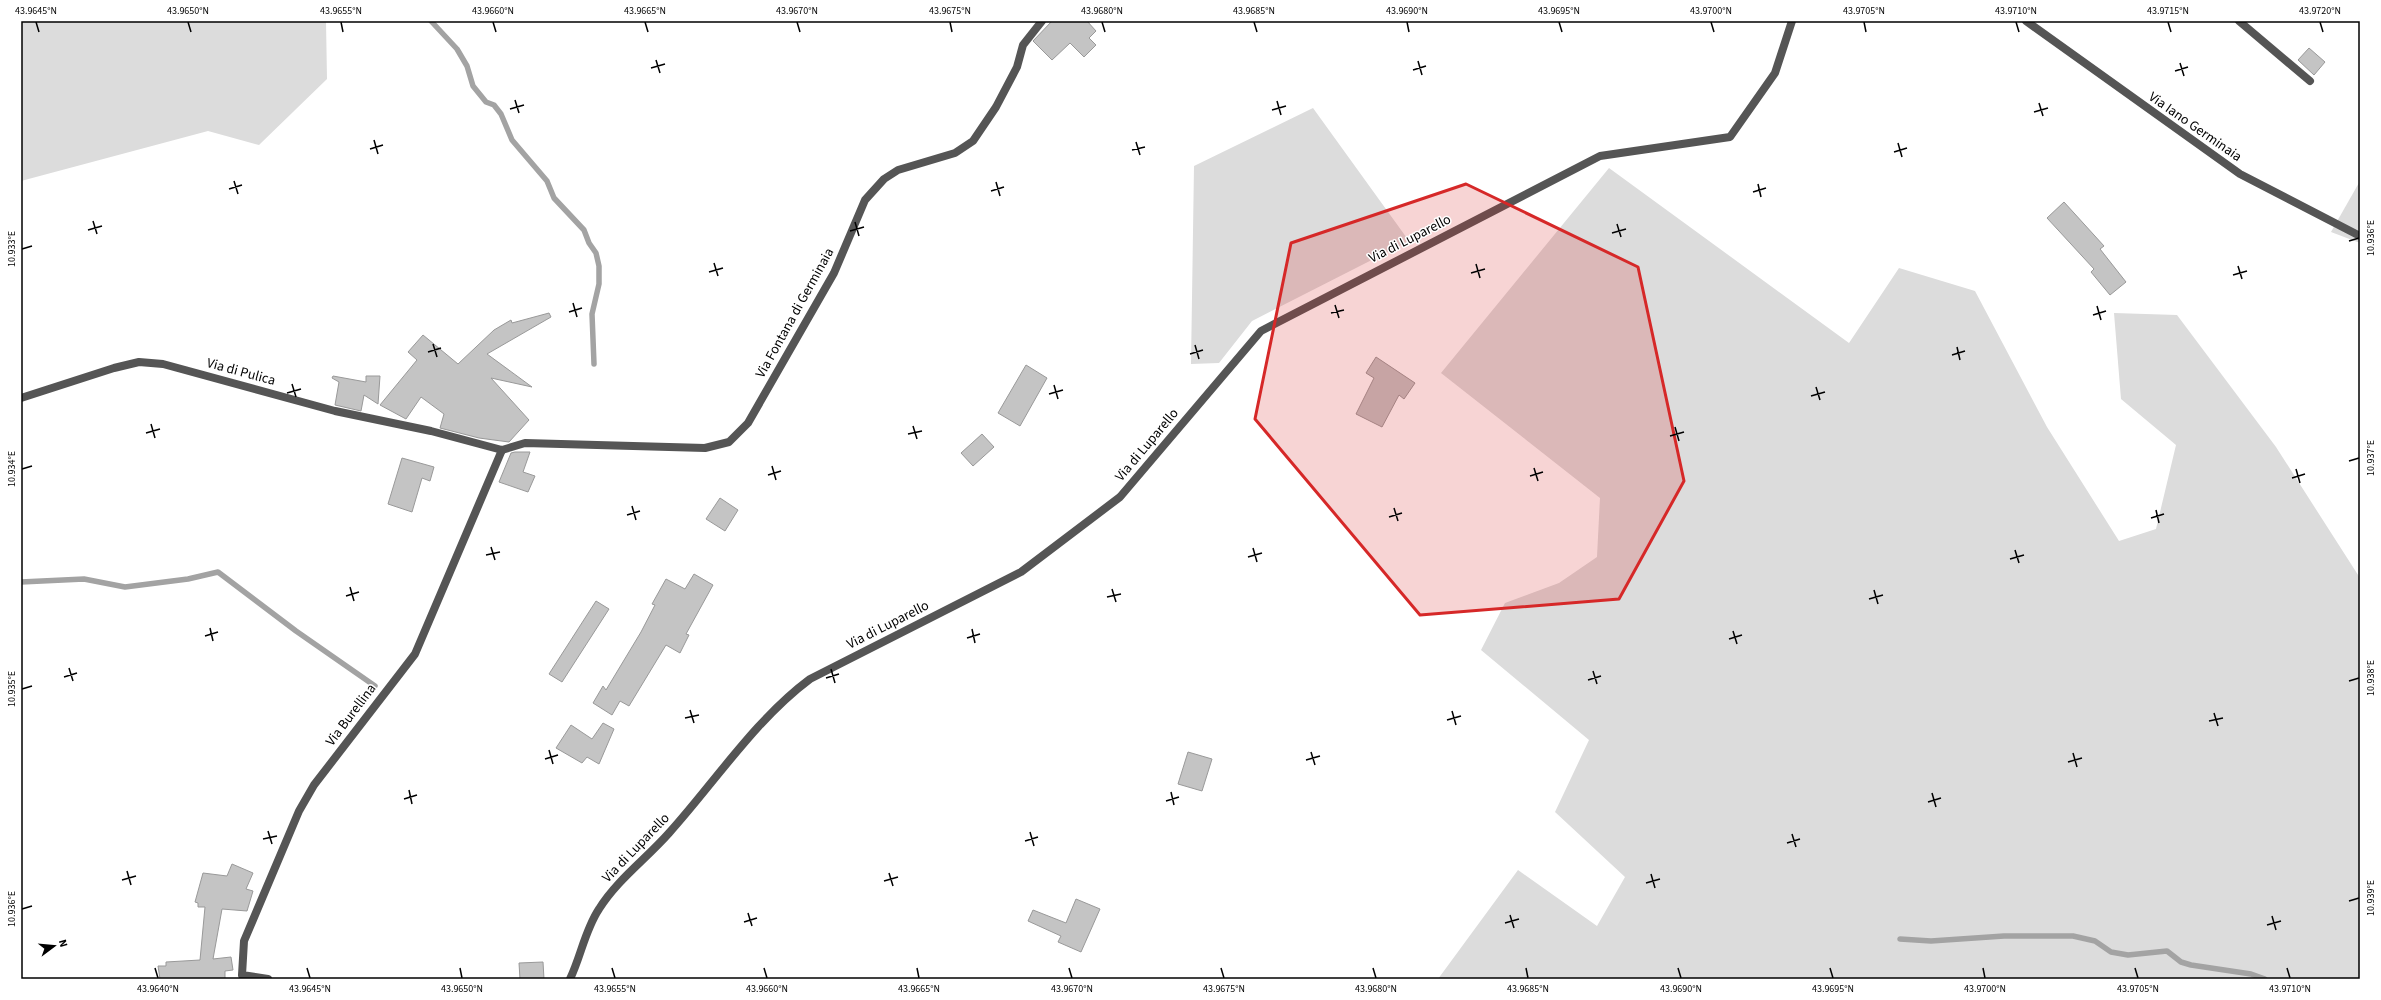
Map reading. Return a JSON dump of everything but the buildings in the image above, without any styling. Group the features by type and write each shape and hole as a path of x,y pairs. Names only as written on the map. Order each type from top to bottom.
{"street":[{"name":"Via Fontana di Germinaia","path":"502,450 525,443 705,448 729,442 748,423 798,340 834,273 865,200 884,179 898,170 955,153 973,141 996,107 1017,67 1023,45 1042,21"},
{"name":"Via di Luparello","path":"570,979 592,922 613,889 668,835 735,755 792,692 810,679 1021,572 1120,497 1261,331 1600,156 1730,137 1775,73 1792,21"},
{"name":"Via Iano Germinaia","path":"2026,21 2240,174 2360,236"},
{"path":"2239,21 2310,81"},
{"name":"Via di Pulica","path":"21,398 114,368 139,362 164,364 335,411 431,431 502,450"},
{"name":"Via Burellina","path":"268,979 242,975 244,942 299,811 314,785 414,654 502,450"}],"highlighted area":[{"path":"1466,184 1638,267 1684,481 1619,599 1420,615 1255,419 1291,243"}],"shaded area":[{"path":"21,21 326,21 327,79 259,145 208,131 21,181"},
{"path":"1313,108 1409,241 1252,321 1219,363 1191,364 1194,166"},
{"path":"1609,168 1849,343 1899,268 1975,291 2047,427 2119,541 2156,529 2176,445 2121,399 2114,313 2177,315 2276,447 2360,578 2360,979 1438,979 1518,870 1597,926 1625,877 1555,812 1589,740 1481,650 1505,603 1559,583 1597,557 1600,498 1441,373"},
{"path":"2360,181 2360,243 2331,232"}],"waterway":[{"path":"431,21 457,49 467,66 473,86 486,102 494,105 501,114 512,140 547,181 554,198 584,230 589,243 596,253 599,266 599,284 592,314 594,364"},
{"path":"21,582 84,579 125,587 188,579 218,572 296,631 375,686"},
{"path":"1900,939 1931,941 2004,936 2073,936 2095,941 2111,952 2128,955 2167,951 2181,962 2191,965 2251,974 2265,979"}]}
